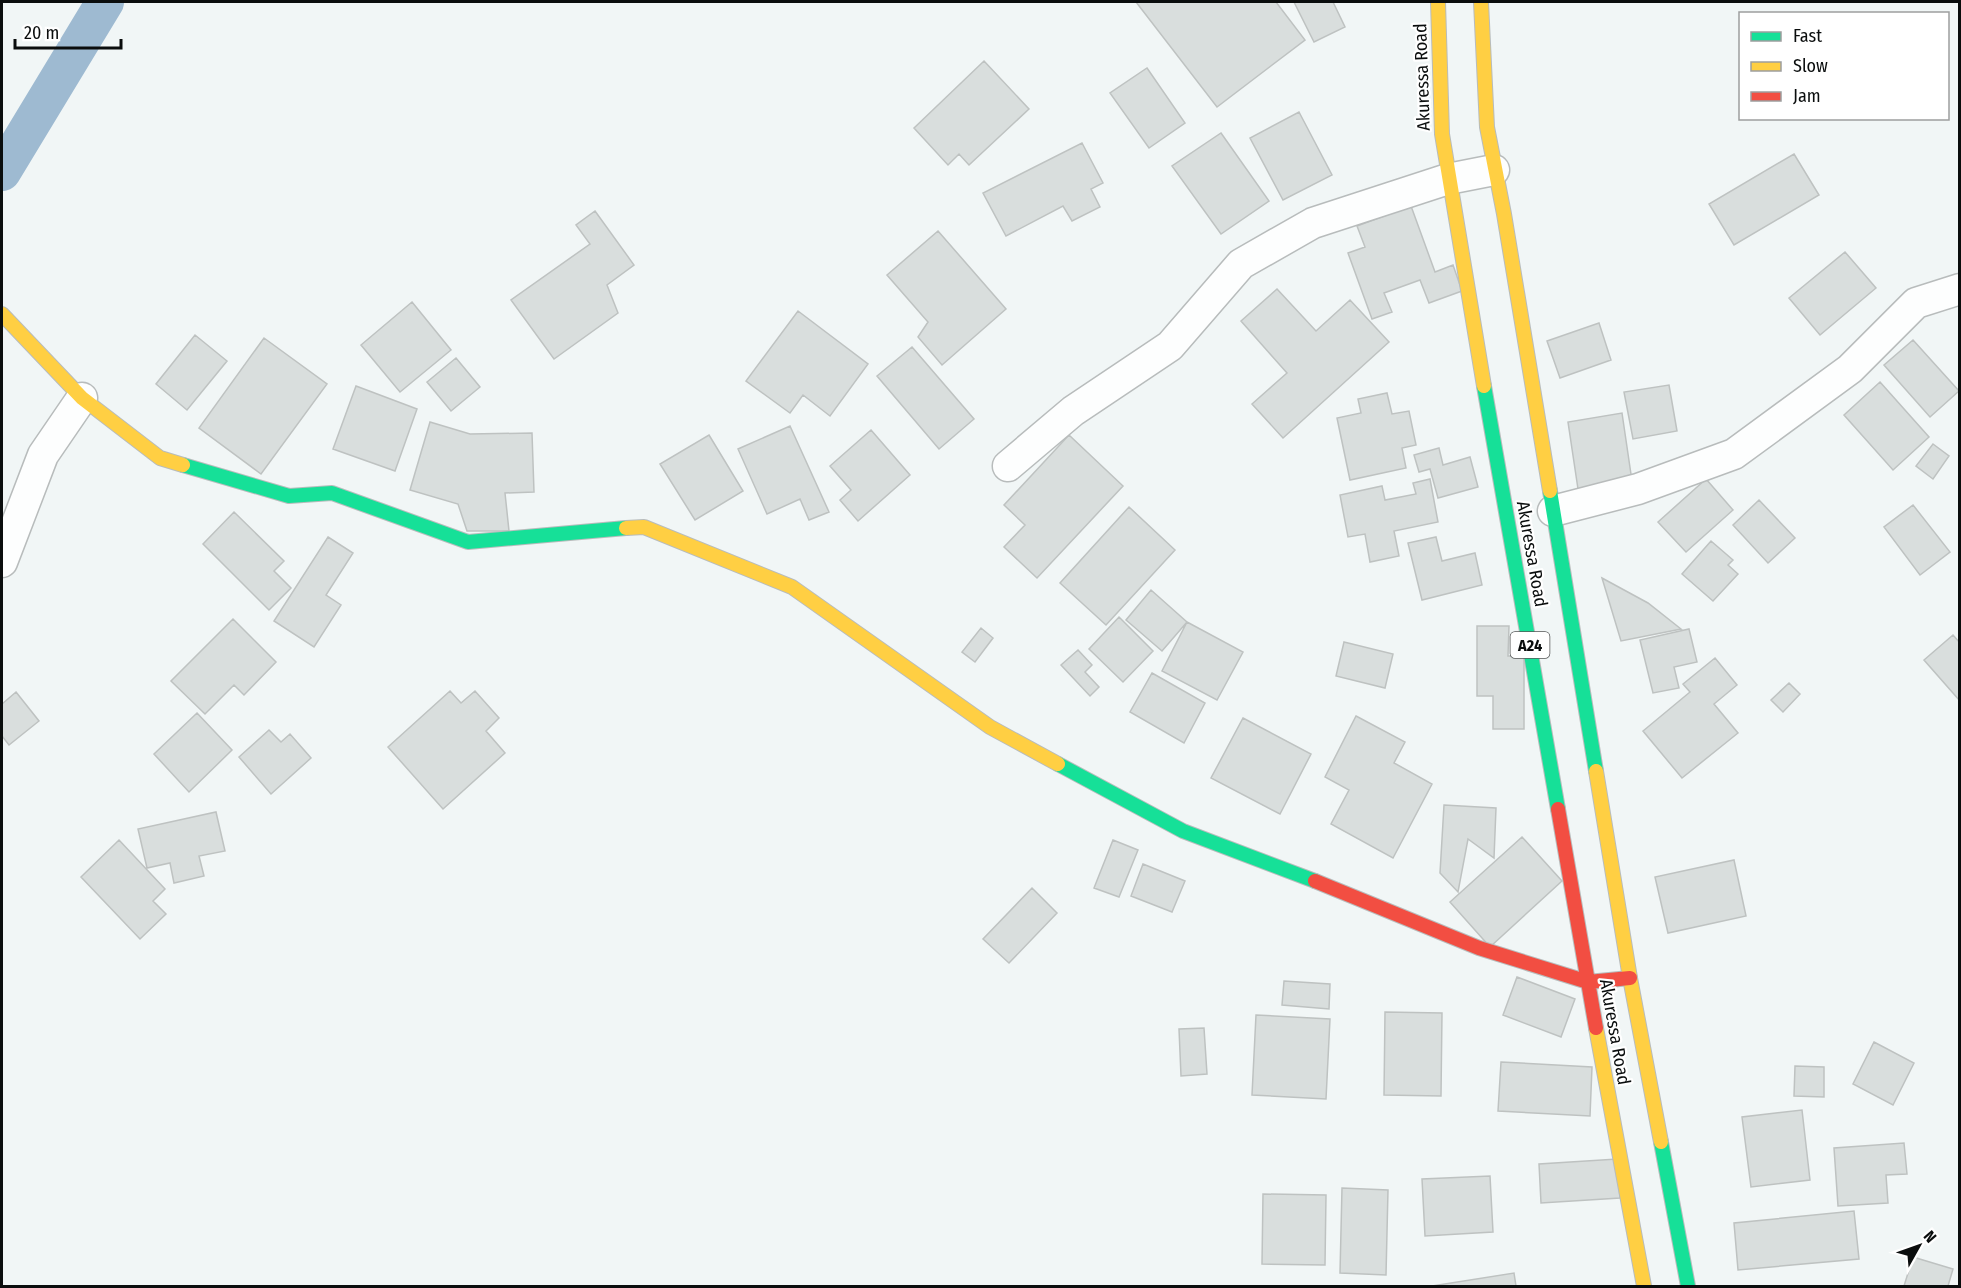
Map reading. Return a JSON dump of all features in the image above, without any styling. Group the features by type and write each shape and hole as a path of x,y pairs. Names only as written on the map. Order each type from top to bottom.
{"main road":[{"name":"Akuressa Road","path":"1438,2 1442,134 1448,179 1588,982 1644,1287"},
{"name":"Akuressa Road","path":"1481,2 1487,127 1504,214 1630,978 1688,1287"},
{"path":"2,314 82,398 160,458 289,496 332,493 468,542 644,527 792,587 990,727 1183,831 1366,901 1479,948 1588,982 1630,978"}],"street":[{"path":"1008,466 1073,411 1170,346 1241,264 1313,223 1448,179 1494,170"},
{"path":"1553,511 1638,489 1734,454 1850,369 1916,303 1959,289"},
{"path":"2,562 42,455 82,398"}],"building":[{"path":"1136,2 1276,2 1305,40 1217,107"},
{"path":"1294,2 1333,2 1345,27 1314,42"},
{"path":"984,61 1029,109 969,165 959,154 948,165 914,128"},
{"path":"1147,68 1185,123 1149,148 1110,93"},
{"path":"1299,112 1332,175 1283,200 1250,138"},
{"path":"1221,133 1269,201 1221,234 1172,166"},
{"path":"1082,143 1103,183 1091,189 1100,207 1072,221 1063,206 1006,236 983,193"},
{"path":"1794,154 1819,195 1734,245 1709,204"},
{"path":"1411,206 1435,272 1453,265 1462,291 1429,303 1420,280 1384,293 1392,312 1372,319 1348,253 1365,247 1357,226"},
{"path":"595,211 634,265 607,285 618,313 554,359 511,300 590,244 576,225"},
{"path":"938,231 1006,309 942,365 918,337 928,322 887,275"},
{"path":"1845,252 1876,288 1820,335 1789,298"},
{"path":"1277,289 1316,331 1350,300 1389,342 1283,438 1252,404 1287,373 1241,321"},
{"path":"412,302 451,350 400,392 361,345"},
{"path":"798,311 868,364 830,416 803,395 790,413 746,381"},
{"path":"1599,323 1611,360 1560,378 1547,341"},
{"path":"195,335 227,361 187,410 156,384"},
{"path":"264,338 327,384 261,474 199,428"},
{"path":"1913,340 1959,391 1930,417 1884,365"},
{"path":"912,347 974,419 939,449 877,376"},
{"path":"456,358 480,387 451,411 427,382"},
{"path":"1880,382 1929,437 1893,470 1844,415"},
{"path":"1669,385 1677,431 1633,439 1624,392"},
{"path":"356,386 417,409 395,471 333,449"},
{"path":"1387,393 1392,414 1409,411 1416,445 1402,448 1406,468 1350,480 1337,418 1361,413 1358,399"},
{"path":"1622,413 1632,481 1578,489 1568,422"},
{"path":"430,422 470,434 532,433 534,492 505,493 509,531 467,531 458,504 410,490"},
{"path":"790,426 829,512 809,520 800,499 767,514 738,449"},
{"path":"871,430 910,475 858,521 840,500 851,490 830,466"},
{"path":"709,435 743,491 695,520 660,464"},
{"path":"1069,435 1123,486 1037,578 1004,547 1025,525 1004,505"},
{"path":"1933,444 1949,456 1933,479 1916,466"},
{"path":"1439,448 1443,465 1470,457 1478,487 1438,498 1430,469 1419,472 1414,455"},
{"path":"1430,479 1438,522 1394,531 1399,556 1370,562 1365,534 1348,537 1340,495 1382,486 1385,500 1416,494 1413,483"},
{"path":"1706,479 1733,510 1686,552 1658,522"},
{"path":"1759,500 1795,538 1768,563 1733,525"},
{"path":"1913,505 1950,552 1920,575 1884,527"},
{"path":"1129,507 1175,550 1106,625 1060,583"},
{"path":"234,512 284,561 274,571 291,588 269,610 203,544"},
{"path":"328,537 353,553 326,595 341,605 314,647 274,621"},
{"path":"1436,537 1442,561 1475,553 1482,585 1422,600 1408,543"},
{"path":"1711,541 1733,560 1728,565 1738,574 1713,601 1682,574"},
{"path":"1602,578 1648,603 1681,629 1621,641"},
{"path":"1151,590 1187,622 1162,651 1126,620"},
{"path":"1119,617 1153,651 1123,682 1089,649"},
{"path":"233,619 276,662 244,695 234,685 205,714 171,681"},
{"path":"1187,622 1243,652 1217,700 1162,671"},
{"path":"1477,626 1509,626 1508,656 1524,656 1524,729 1493,729 1493,696 1477,696"},
{"path":"981,628 993,638 975,662 962,652"},
{"path":"1689,629 1697,662 1674,667 1679,688 1653,693 1640,640"},
{"path":"1953,635 1960,643 1960,701 1924,660"},
{"path":"1344,642 1393,654 1385,688 1336,676"},
{"path":"1078,650 1092,665 1085,672 1099,687 1090,696 1061,665"},
{"path":"1715,658 1737,685 1714,704 1738,733 1682,778 1643,731 1690,692 1683,684"},
{"path":"1152,673 1205,703 1184,743 1130,712"},
{"path":"1789,683 1800,694 1783,712 1771,700"},
{"path":"450,691 461,703 475,691 499,718 486,731 505,753 443,809 388,747"},
{"path":"16,692 39,721 9,745 2,736 2,704"},
{"path":"197,713 232,750 189,792 154,754"},
{"path":"1356,716 1405,742 1394,763 1432,784 1393,858 1331,824 1349,790 1325,777"},
{"path":"1243,718 1311,754 1280,814 1211,778"},
{"path":"269,730 281,742 290,734 311,758 271,794 239,757"},
{"path":"1444,805 1496,808 1494,858 1468,839 1458,892 1440,873"},
{"path":"216,812 225,851 199,856 204,876 174,883 170,863 147,868 138,829"},
{"path":"1522,837 1562,881 1490,947 1450,902"},
{"path":"119,840 165,889 153,901 166,914 140,939 81,877"},
{"path":"1113,840 1138,850 1119,897 1094,888"},
{"path":"1734,860 1746,916 1668,933 1655,877"},
{"path":"1143,864 1185,881 1172,912 1131,896"},
{"path":"1032,888 1057,913 1009,963 983,939"},
{"path":"1517,977 1575,999 1561,1037 1503,1015"},
{"path":"1284,981 1330,984 1329,1009 1282,1005"},
{"path":"1385,1012 1442,1013 1441,1096 1384,1095"},
{"path":"1256,1015 1330,1019 1326,1099 1252,1095"},
{"path":"1204,1028 1207,1074 1181,1076 1179,1029"},
{"path":"1874,1042 1914,1063 1893,1105 1853,1084"},
{"path":"1501,1062 1592,1067 1590,1116 1498,1111"},
{"path":"1795,1066 1824,1067 1824,1097 1794,1096"},
{"path":"1802,1110 1810,1180 1751,1187 1742,1117"},
{"path":"1904,1143 1907,1174 1886,1175 1888,1203 1838,1206 1834,1148"},
{"path":"1617,1159 1620,1198 1541,1203 1539,1164"},
{"path":"1490,1176 1493,1232 1425,1236 1422,1179"},
{"path":"1342,1188 1388,1190 1386,1275 1340,1273"},
{"path":"1263,1194 1326,1195 1325,1265 1262,1264"},
{"path":"1854,1211 1859,1259 1738,1270 1734,1223"},
{"path":"1913,1257 1953,1269 1948,1286 1904,1286"},
{"path":"1514,1273 1516,1286 1432,1286"}],"waterway":[{"path":"2,172 105,2"}],"traffic: fast":[{"path":"1484,386 1558,809"},
{"path":"183,465 289,496 332,493 468,542 626,528"},
{"path":"1550,491 1596,771"},
{"path":"1058,764 1183,831 1315,881"},
{"path":"1661,1142 1688,1286"}],"traffic: slow":[{"path":"1438,2 1442,134 1484,386"},
{"path":"1481,2 1487,127 1504,214 1550,491"},
{"path":"2,314 82,398 160,458 183,465"},
{"path":"626,528 644,527 792,587 990,727 1058,764"},
{"path":"1596,771 1630,978 1661,1142"},
{"path":"1596,1028 1644,1286"}],"traffic: jam":[{"path":"1558,809 1596,1028"},
{"path":"1315,881 1479,948 1588,982 1630,978"}]}
